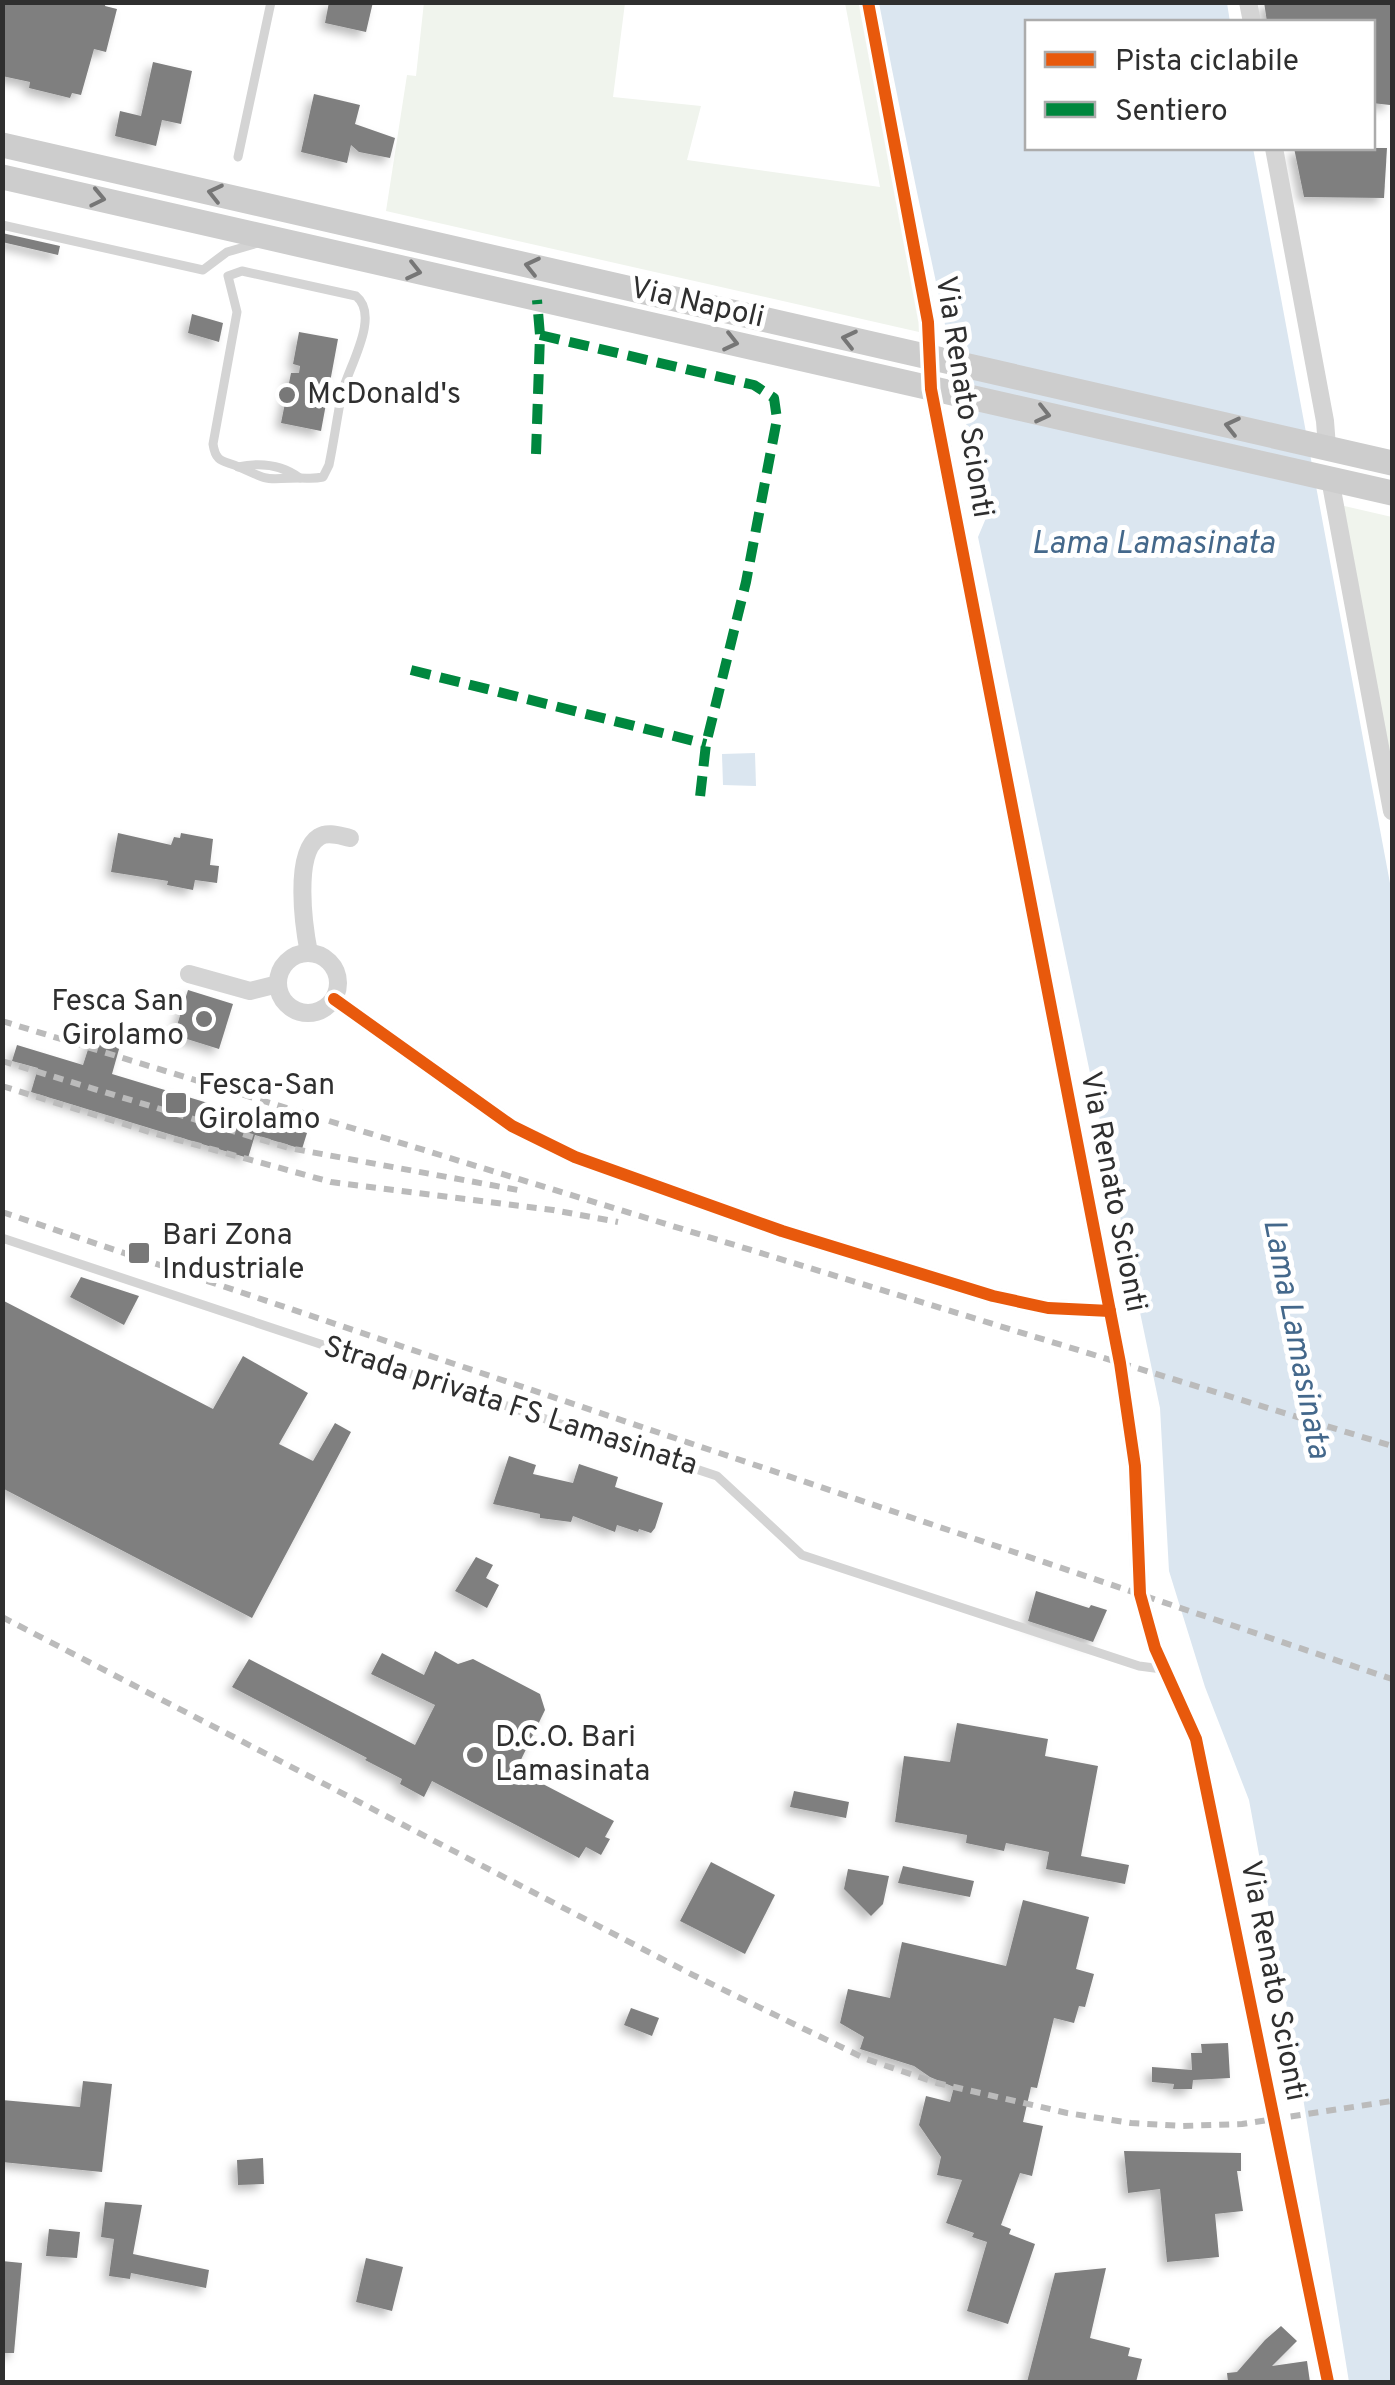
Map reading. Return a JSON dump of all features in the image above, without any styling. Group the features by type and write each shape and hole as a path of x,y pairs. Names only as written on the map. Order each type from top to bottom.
{"main road":[{"name":"Via Napoli","path":"2,145 1392,462"},
{"name":"Via Napoli","path":"2,177 1392,493"}],"street":[{"name":"Via Renato Scionti","path":"868,2 1110,1310 1135,1466 1140,1594 1165,1669 1196,1739 1328,2382"},
{"path":"1274,150 1327,447"},
{"path":"1330,478 1392,811"},
{"path":"309,953 300,910 308,852 315,839 324,834 350,838"},
{"path":"309,953 320,955 335,969 338,989 334,999 318,1012 299,1012 284,1001 278,984 284,966 299,954 309,953"},
{"path":"189,974 250,991 278,984"},
{"path":"334,999 512,1126 575,1157 782,1231 993,1296 1048,1308 1110,1310"}],"lane":[{"path":"238,157 272,2"},
{"path":"2,225 203,270 227,252 274,238"},
{"path":"242,272 356,296 364,302 366,310 361,344 343,389 329,465 323,477 275,481 261,479 238,466 221,463 213,444 237,312 228,276 242,272"},
{"name":"Strada privata FS Lamasinata","path":"2,1238 717,1476 802,1555 1139,1666 1165,1669"}],"shaded area":[{"path":"424,2 625,3 613,97 701,106 687,160 880,187 845,3 862,3 919,308 919,332 386,211 407,75 416,76"},
{"path":"1340,505 1392,517 1392,771"}],"water":[{"name":"Lama Lamasinata","path":"879,3 1227,3 1230,20 1025,20 1025,150 1253,150 1392,894 1392,2382 1349,2382 1299,2073 1249,1800 1205,1687 1169,1571 1160,1408 978,537 986,518"},
{"path":"755,753 756,786 723,785 722,754"}],"building":[{"path":"2,2 106,2 105,6 117,9 106,52 94,49 81,95 72,93 70,98 29,88 30,82 2,76"},
{"path":"329,2 373,2 366,32 325,23"},
{"path":"1264,2 1392,2 1390,105 1375,103 1375,20 1267,20"},
{"path":"153,62 192,71 181,124 162,120 156,146 115,136 120,111 141,116"},
{"path":"314,94 360,105 355,124 395,138 390,158 359,152 351,145 347,163 301,152"},
{"path":"1387,148 1384,198 1304,197 1294,150"},
{"path":"2,233 60,246 58,255 2,242"},
{"path":"192,314 223,323 219,342 188,333"},
{"path":"299,332 338,339 321,431 281,423 291,373 299,373 300,366 293,364"},
{"path":"118,833 171,845 181,833 213,839 210,865 219,866 217,883 195,880 193,890 167,885 168,881 111,872"},
{"name":"Fesca San Girolamo","path":"188,990 233,1004 219,1049 174,1035"},
{"path":"93,1034 121,1042 112,1074 307,1133 302,1149 255,1135 248,1158 31,1092 38,1068 12,1061 17,1045 83,1065"},
{"path":"81,1277 139,1296 124,1325 70,1297"},
{"path":"2,1300 213,1409 243,1356 308,1393 279,1444 313,1461 335,1423 351,1432 252,1618 2,1488"},
{"path":"509,1456 536,1465 533,1474 573,1483 579,1464 618,1477 615,1487 663,1503 655,1528 651,1533 639,1529 638,1532 617,1525 615,1532 573,1516 571,1522 540,1518 540,1514 493,1504"},
{"path":"476,1557 493,1565 486,1578 499,1585 487,1608 455,1591"},
{"path":"1036,1591 1107,1610 1093,1642 1028,1621"},
{"path":"435,1651 458,1664 473,1659 540,1694 545,1710 516,1770 614,1821 601,1855 586,1847 579,1858 432,1781 424,1797 367,1758 232,1687 249,1659 415,1745 435,1705 371,1674 382,1653 424,1675"},
{"path":"957,1723 1048,1739 1045,1756 1098,1766 1081,1856 1129,1865 1125,1884 1046,1869 1049,1852 1006,1843 1004,1851 966,1843 967,1835 895,1822 904,1756 950,1762"},
{"path":"794,1791 849,1802 846,1818 790,1807"},
{"path":"711,1862 775,1895 745,1954 680,1921"},
{"path":"903,1866 974,1881 970,1897 898,1883"},
{"path":"848,1869 889,1876 883,1904 871,1916 844,1889"},
{"path":"1023,1900 1089,1917 1076,1969 1094,1974 1085,2007 1079,2006 1074,2023 1054,2018 1037,2088 1031,2087 1023,2122 1043,2126 1032,2176 1020,2173 1001,2225 1011,2229 1009,2234 1035,2244 1008,2324 967,2311 987,2242 946,2223 962,2180 937,2175 941,2157 919,2125 926,2096 950,2102 954,2087 914,2066 860,2049 864,2037 840,2023 848,1989 890,1998 902,1942 1006,1966"},
{"path":"631,2008 659,2018 652,2036 624,2025"},
{"path":"1228,2043 1230,2078 1193,2080 1192,2089 1173,2089 1174,2084 1152,2082 1152,2067 1192,2070 1191,2053 1202,2053 1201,2044"},
{"path":"83,2081 112,2084 102,2172 2,2162 2,2100 80,2107"},
{"path":"1124,2151 1241,2153 1241,2171 1237,2171 1243,2211 1215,2214 1219,2257 1167,2262 1160,2189 1128,2193"},
{"path":"263,2158 264,2184 238,2185 237,2160"},
{"path":"105,2202 142,2205 133,2254 209,2270 206,2288 131,2273 130,2279 109,2276 114,2239 101,2237"},
{"path":"49,2229 80,2232 77,2258 46,2256"},
{"path":"366,2258 403,2267 392,2311 356,2302"},
{"path":"2,2261 22,2263 14,2353 2,2353"},
{"path":"1106,2268 1090,2338 1130,2348 1128,2356 1142,2359 1136,2382 1027,2382 1055,2273"},
{"path":"1281,2326 1297,2341 1272,2366 1307,2361 1310,2382 1228,2382 1227,2373 1237,2372"}],"railway":[{"path":"2,1021 1392,1446"},
{"path":"2,1061 289,1148 518,1190"},
{"path":"2,1086 331,1182 618,1222"},
{"path":"2,1212 1392,1679"},
{"path":"2,1617 693,1975 866,2059 937,2083 1067,2113 1131,2123 1242,2124 1392,2101"}],"marked path":[{"path":"536,454 540,335 537,300"},
{"path":"540,335 754,385 774,398 777,419 746,582 706,744 700,797"},
{"path":"411,670 706,744"}],"cycle path":[{"path":"868,2 928,322 931,389 1120,1363 1135,1466 1140,1594 1155,1648 1196,1739 1328,2382"},
{"path":"334,999 512,1126 575,1157 782,1231 993,1296 1048,1308 1110,1311"}],"place":[{"name":"McDonald's","path":"287,395"},
{"name":"Fesca San Girolamo","path":"204,1019"},
{"name":"Fesca-San Girolamo","path":"176,1103"},
{"name":"Bari Zona Industriale","path":"139,1253"},
{"name":"D.C.O. Bari Lamasinata","path":"475,1755"}]}
